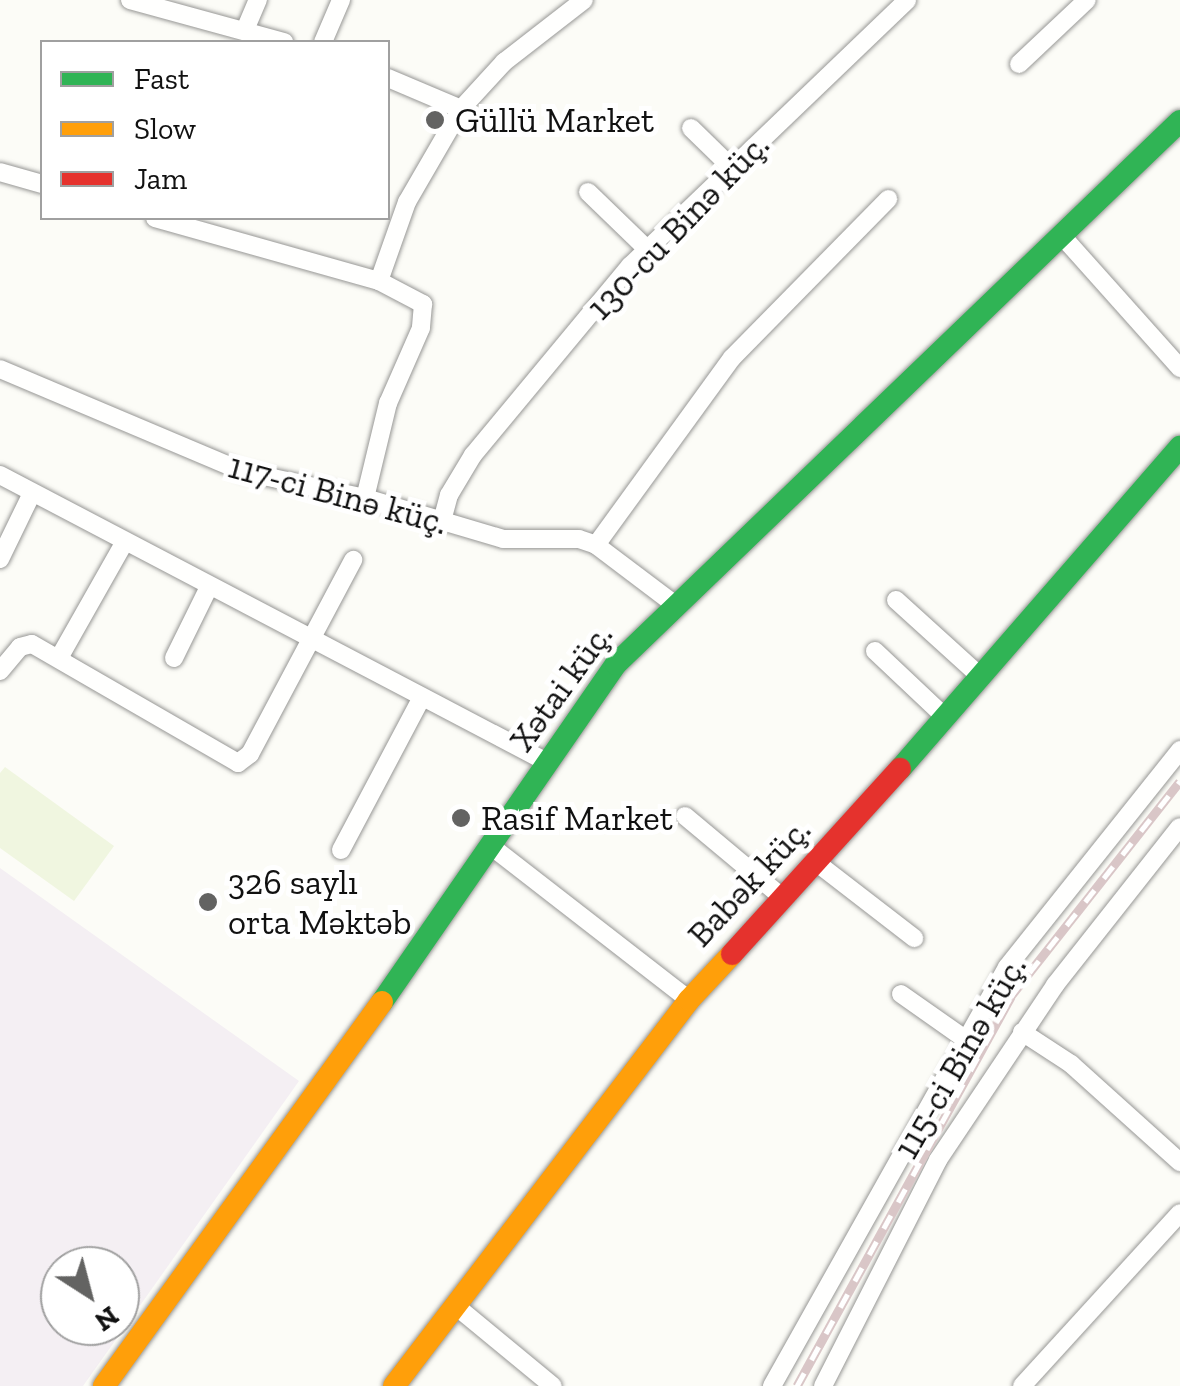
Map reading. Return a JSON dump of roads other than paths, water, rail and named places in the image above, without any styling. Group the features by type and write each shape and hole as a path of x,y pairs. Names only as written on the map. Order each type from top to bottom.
{"street":[{"path":"130,0 167,4 278,40"},
{"path":"245,30 258,0"},
{"path":"324,40 341,0"},
{"path":"379,281 407,202 461,109 504,62 584,0"},
{"name":"130-cu Binə küç.","path":"442,521 449,495 473,455 604,296 906,0"},
{"path":"1019,64 1087,0"},
{"path":"390,79 461,109"},
{"name":"Xətai küç.","path":"104,1386 492,846 616,664 1180,121"},
{"path":"691,128 732,169"},
{"path":"0,172 40,183"},
{"path":"588,192 648,250"},
{"path":"674,604 596,545 732,358 888,198"},
{"path":"162,220 379,281 416,297 425,310 388,403 365,498"},
{"path":"1062,237 1180,368"},
{"name":"117-ci Binə küç.","path":"0,369 240,471 365,498 503,538 579,540 596,545"},
{"name":"Babək küç.","path":"394,1386 689,1000 946,718 1180,447"},
{"path":"0,474 209,588 547,762"},
{"path":"0,559 32,493"},
{"path":"59,658 124,543"},
{"path":"0,671 25,644 59,658 238,763 250,754 354,560"},
{"path":"174,658 209,588"},
{"path":"896,600 981,677"},
{"path":"874,651 946,718"},
{"path":"341,850 422,697"},
{"name":"115-ci Binə küç.","path":"772,1386 1007,967 1180,750"},
{"path":"685,816 782,897"},
{"path":"823,1386 938,1160 1022,1032 1180,826"},
{"path":"492,846 689,1000"},
{"path":"817,863 914,938"},
{"path":"901,994 965,1038"},
{"path":"1022,1032 1071,1064 1180,1162"},
{"path":"1022,1386 1180,1213"},
{"path":"457,1307 553,1386"}],"railway":[{"path":"797,1386 1011,996 1180,781"}],"place":[{"name":"Güllü Market","path":"435,120"},
{"name":"Rasif Market","path":"461,818"},
{"name":"326 saylı orta Məktəb","path":"208,902"}]}
